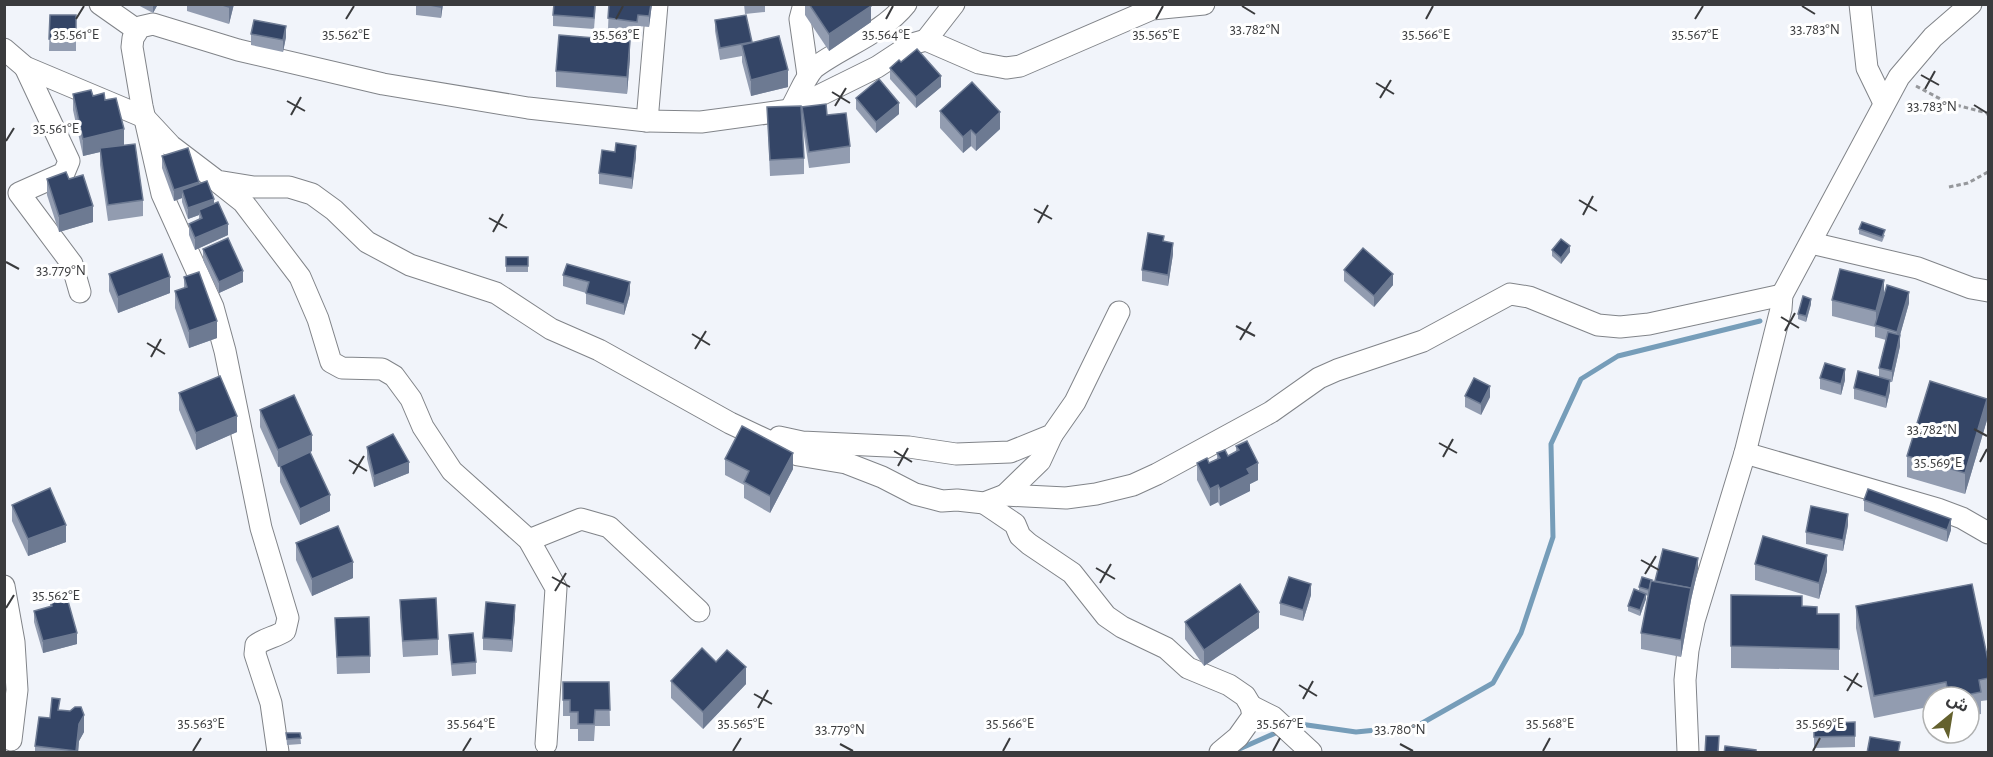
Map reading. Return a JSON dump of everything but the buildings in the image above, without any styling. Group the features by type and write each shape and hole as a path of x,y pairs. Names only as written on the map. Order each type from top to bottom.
{"street":[{"path":"100,4 137,30"},
{"path":"647,121 657,4"},
{"path":"804,4 800,20 808,75"},
{"path":"790,110 803,89 808,75 820,63 848,49 881,26 906,4"},
{"path":"926,40 954,4"},
{"path":"278,753 271,703 255,654 256,645 263,639 277,636 285,631 288,618 261,528 225,351 213,307 162,194 144,117 132,47 137,30 145,24 153,24 238,50 383,84 528,108 647,121 701,122 790,110 877,68 912,44 926,40 933,41 965,58 1006,68 1020,66 1152,9 1163,6 1204,4"},
{"path":"1860,4 1867,68 1884,103"},
{"path":"1688,753 1685,680 1688,650 1694,621 1744,453 1781,309 1782,295 1899,77 1933,37 1971,4"},
{"path":"4,49 25,67 144,117 171,146 243,202 300,277 318,319 331,362 342,368 382,369 394,376 411,399 423,427 452,471 530,540 556,588 546,744"},
{"path":"25,67 69,161 64,173 19,193 72,264 80,292"},
{"path":"217,180 254,187 289,187 312,194 334,210 367,242 410,266 496,293 551,330 599,350 644,377 798,455 846,463 928,498 984,503 1005,495 1040,461 1052,435 1075,402 1119,312"},
{"path":"1811,243 1918,268 1971,288 1989,291"},
{"path":"1005,495 1066,498 1133,485 1271,412 1319,378 1423,341 1510,294 1529,297 1598,325 1620,327 1650,324 1782,295"},
{"path":"749,431 802,441 909,447 956,454 1010,452 1052,435"},
{"path":"1744,453 1938,509 1962,518 1989,533"},
{"path":"984,503 1015,524 1020,536 1029,544 1072,573 1106,616 1122,627 1166,648 1188,668 1237,690 1245,696 1251,705 1253,716 1247,726 1220,753"},
{"path":"530,540 581,519 609,527 699,611"},
{"path":"4,586 14,642 17,690 11,740"},
{"path":"1251,705 1273,717 1311,753"}],"path":[{"path":"1899,77 1948,103 1989,115"},
{"path":"1949,187 1968,183 1989,172"}],"waterway":[{"path":"1292,727 1300,724 1356,732 1417,726 1493,683 1521,633 1553,537 1551,444 1581,379 1618,356 1760,321"},
{"path":"1237,750 1280,731"}]}
